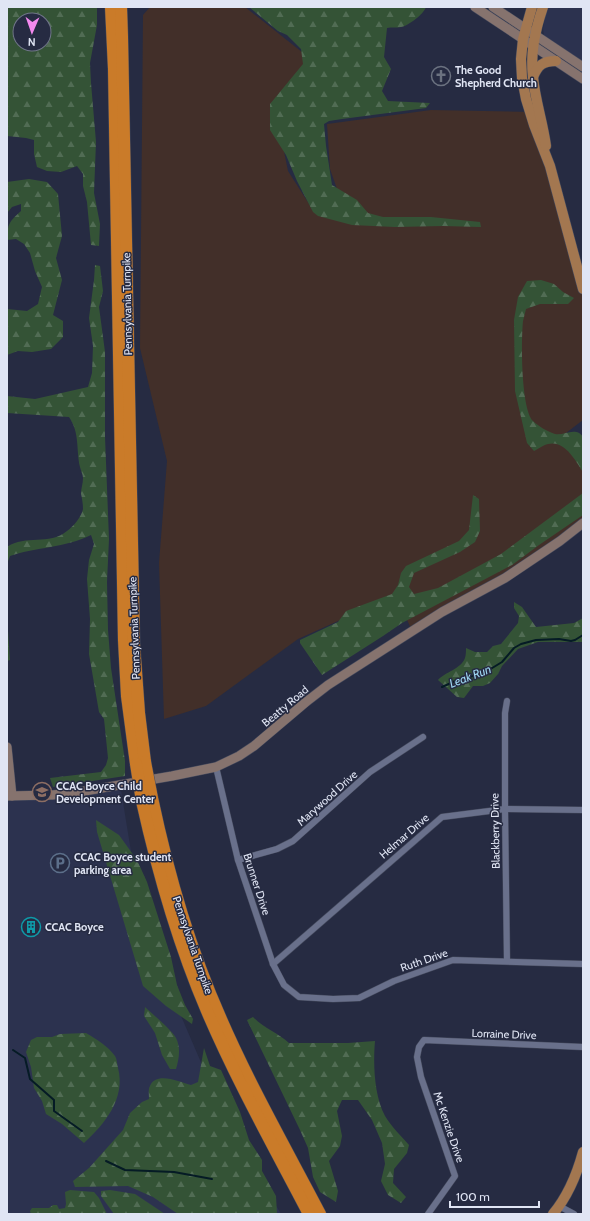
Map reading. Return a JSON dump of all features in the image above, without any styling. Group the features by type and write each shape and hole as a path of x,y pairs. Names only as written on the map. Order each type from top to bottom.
{"highway":[{"name":"Pennsylvania Turnpike","path":"111,7 114,77 124,640 128,696 164,892 183,950 199,992 228,1057 309,1214"},
{"name":"Pennsylvania Turnpike","path":"121,7 134,644 139,714 140,763"},
{"name":"Pennsylvania Turnpike","path":"147,800 186,929 207,986 234,1047 320,1214"}],"main road":[{"path":"532,7 522,39 522,78 526,99 534,126 550,166"},
{"path":"543,7 533,46 533,77 550,166 583,289"},
{"path":"533,77 536,69 542,63 556,61"},
{"path":"556,1210 572,1184 583,1152"}],"street":[{"path":"476,7 583,79"},
{"path":"493,7 583,67"},
{"name":"Beatty Road","path":"7,747 10,796 73,793 216,767 239,756 254,746 306,702 328,686 442,612 505,578 583,523"},
{"name":"Blackberry Drive","path":"507,701 505,713 507,961"},
{"name":"Marywood Drive","path":"238,860 277,849 293,841 370,772 423,737"},
{"name":"Brunner Drive","path":"216,767 238,860 273,964 284,986 299,996"},
{"name":"Helmar Drive","path":"273,964 442,817 505,809 583,809"},
{"name":"Ruth Drive","path":"299,996 333,999 359,998 394,981 453,960 583,964"},
{"name":"Lorraine Drive","path":"424,1040 583,1047"},
{"name":"Mc Kenzie Drive","path":"424,1040 419,1047 417,1057 421,1077 455,1176 428,1214"},
{"path":"556,1210 574,1214"}],"shaded area":[{"path":"150,7 245,7 312,60 276,112 288,171 311,207 337,189 330,169 327,124 431,110 530,112 583,289 583,420 566,433 583,457 583,523 578,528 412,631 396,595 298,639 206,706 164,719 159,563 167,461 140,348 143,15"},
{"path":"549,7 583,7 583,65 547,39 544,35 543,29 545,16"},
{"path":"121,790 137,888 166,981 206,1074 247,1155 281,1214 7,1214 7,800 52,800"}],"green space":[{"path":"7,7 97,7 97,25 90,63 96,142 94,193 100,224 99,246 91,245 87,202 83,186 83,174 77,166 61,172 47,171 37,167 34,154 34,140 7,136"},
{"path":"249,7 426,7 419,16 408,24 399,27 387,28 384,57 391,69 382,91 388,101 430,103 426,108 329,121 324,124 332,185 357,200 368,213 383,217 431,217 480,222 481,227 395,227 352,225 318,216 313,212 286,155 270,130 270,104 303,64 301,49 287,35 278,31"},
{"path":"29,179 47,182 58,194 62,236 56,258 62,280 53,315 63,321 63,337 51,349 32,352 18,351 7,355 7,309 27,311 38,304 42,287 35,271 30,253 24,244 16,239 7,240 9,226 12,220 21,211 21,204 12,207 7,213 7,182"},
{"path":"95,265 100,266 103,291 99,307 105,352 105,437 109,539 107,582 108,630 111,668 125,761 125,776 53,787 50,778 101,772 106,765 108,758 104,719 99,712 89,654 90,619 87,579 89,560 94,544 91,535 61,545 10,556 7,564 7,547 22,541 53,538 69,529 74,524 81,515 83,509 81,494 83,478 75,429 69,417 7,413 7,396 35,399 88,387 92,373 93,346 89,318"},
{"path":"541,280 554,284 563,292 574,298 568,304 540,304 526,309 523,321 522,343 526,403 533,421 543,429 555,434 577,432 583,437 583,472 569,452 560,445 548,444 534,451 527,443 515,391 514,320 518,297 527,281"},
{"path":"583,493 583,515 512,565 402,623 322,675 300,643 300,640 338,622 346,611 392,594 398,585 401,573 406,566 459,541 469,530 473,495 479,499 480,531 475,542 460,552 414,573 409,587 414,594 438,588 501,554"},
{"path":"514,602 522,607 536,627 574,623 583,618 583,642 538,642 518,649 502,666 498,674 490,683 483,686 473,686 464,698 457,697 438,680 457,668 463,662 466,648 475,652 487,652 493,646 501,644 518,623 519,616 514,608"},
{"path":"7,616 10,660 7,661"},
{"path":"96,820 119,835 137,860 147,882 171,957 177,985 185,1005 193,1019 192,1024 166,1006 143,986 97,832"},
{"path":"145,1007 176,1038 179,1046 179,1054 176,1069 170,1069 162,1055 155,1033 144,1016"},
{"path":"253,1017 289,1043 348,1043 375,1041 375,1079 381,1108 390,1123 409,1145 407,1153 394,1169 393,1183 406,1197 401,1203 388,1195 381,1181 385,1164 382,1143 372,1120 358,1100 342,1100 337,1111 342,1136 340,1146 329,1161 338,1191 336,1202 320,1192 313,1177 308,1148 247,1020"},
{"path":"86,1033 98,1040 115,1056 120,1079 119,1090 112,1110 92,1136 84,1143 62,1124 46,1114 42,1101 34,1088 31,1067 26,1052 31,1040 37,1037 52,1037 60,1034"},
{"path":"204,1048 210,1066 221,1070 240,1112 249,1140 262,1160 262,1171 276,1196 277,1214 178,1214 153,1197 128,1186 75,1187 73,1181 89,1168 123,1130 130,1113 142,1102 149,1099 149,1089 153,1082 157,1079 163,1078 191,1085 198,1082"},
{"path":"70,1190 94,1192 99,1198 107,1214 31,1214 30,1211 32,1208 49,1208 53,1205 57,1205 59,1209 65,1208 65,1192"},
{"path":"110,1190 135,1194 165,1214 114,1214 101,1196 101,1191"}],"waterway":[{"name":"Leak Run","path":"442,687 462,678 484,673 502,662 514,648 521,644 536,640 559,639 571,641 583,635"},
{"path":"13,1050 25,1058 30,1079 54,1100 54,1111 82,1131"},
{"path":"106,1161 125,1170 174,1172 212,1179"}],"place":[{"name":"The Good Shepherd Church","path":"441,76"},
{"name":"CCAC Boyce Child Development Center","path":"42,792"},
{"name":"CCAC Boyce student parking area","path":"60,863"},
{"name":"CCAC Boyce","path":"31,927"}]}
